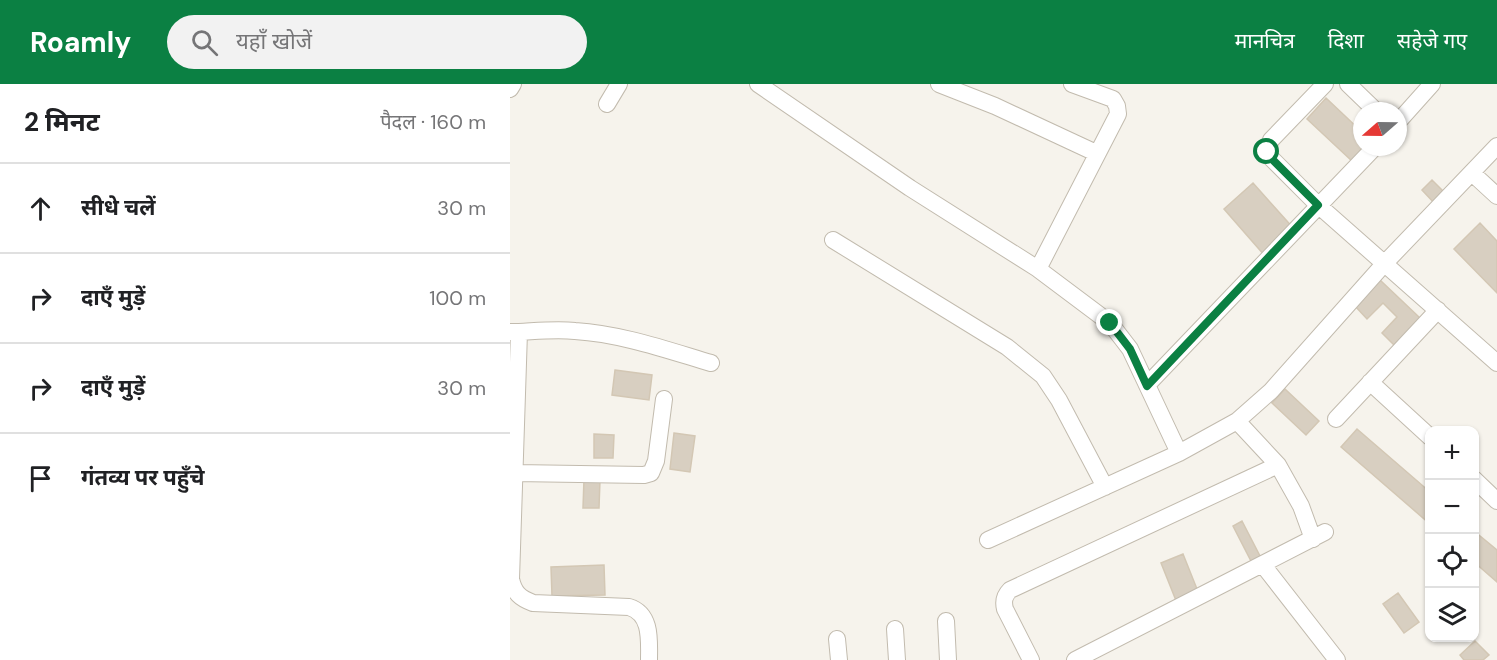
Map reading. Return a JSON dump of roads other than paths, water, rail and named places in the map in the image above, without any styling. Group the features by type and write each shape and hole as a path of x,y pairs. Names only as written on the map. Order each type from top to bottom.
{"street":[{"path":"510,88 513,84"},
{"path":"607,104 619,84"},
{"path":"758,84 910,188 1038,269 1110,323 1130,349 1179,453"},
{"path":"939,84 995,106 1096,153"},
{"path":"1038,269 1118,114 1113,99 1072,84"},
{"path":"1325,84 1271,140 1267,152 1270,157 1318,205 1497,363"},
{"path":"1348,84 1367,102"},
{"path":"1407,112 1432,84"},
{"path":"988,540 1179,453 1237,421 1271,391 1384,264 1497,146"},
{"path":"1147,386 1365,156"},
{"path":"1472,173 1497,196"},
{"path":"833,240 1007,347 1043,376 1059,400 1105,487"},
{"path":"1335,419 1438,310"},
{"path":"650,660 646,623 642,614 636,609 533,603 522,599 514,590 511,579 511,526 515,472 515,332 573,330 598,333 711,363"},
{"path":"1370,382 1425,432"},
{"path":"515,472 644,475 651,473 656,461 664,399"},
{"path":"1075,660 1319,536 1278,465 1237,421"},
{"path":"1031,660 1003,603 1005,595 1010,590 1278,465"},
{"path":"1475,480 1497,501"},
{"path":"1263,566 1337,660"},
{"path":"946,621 948,660"},
{"path":"895,629 897,660"},
{"path":"837,639 839,660"}]}
